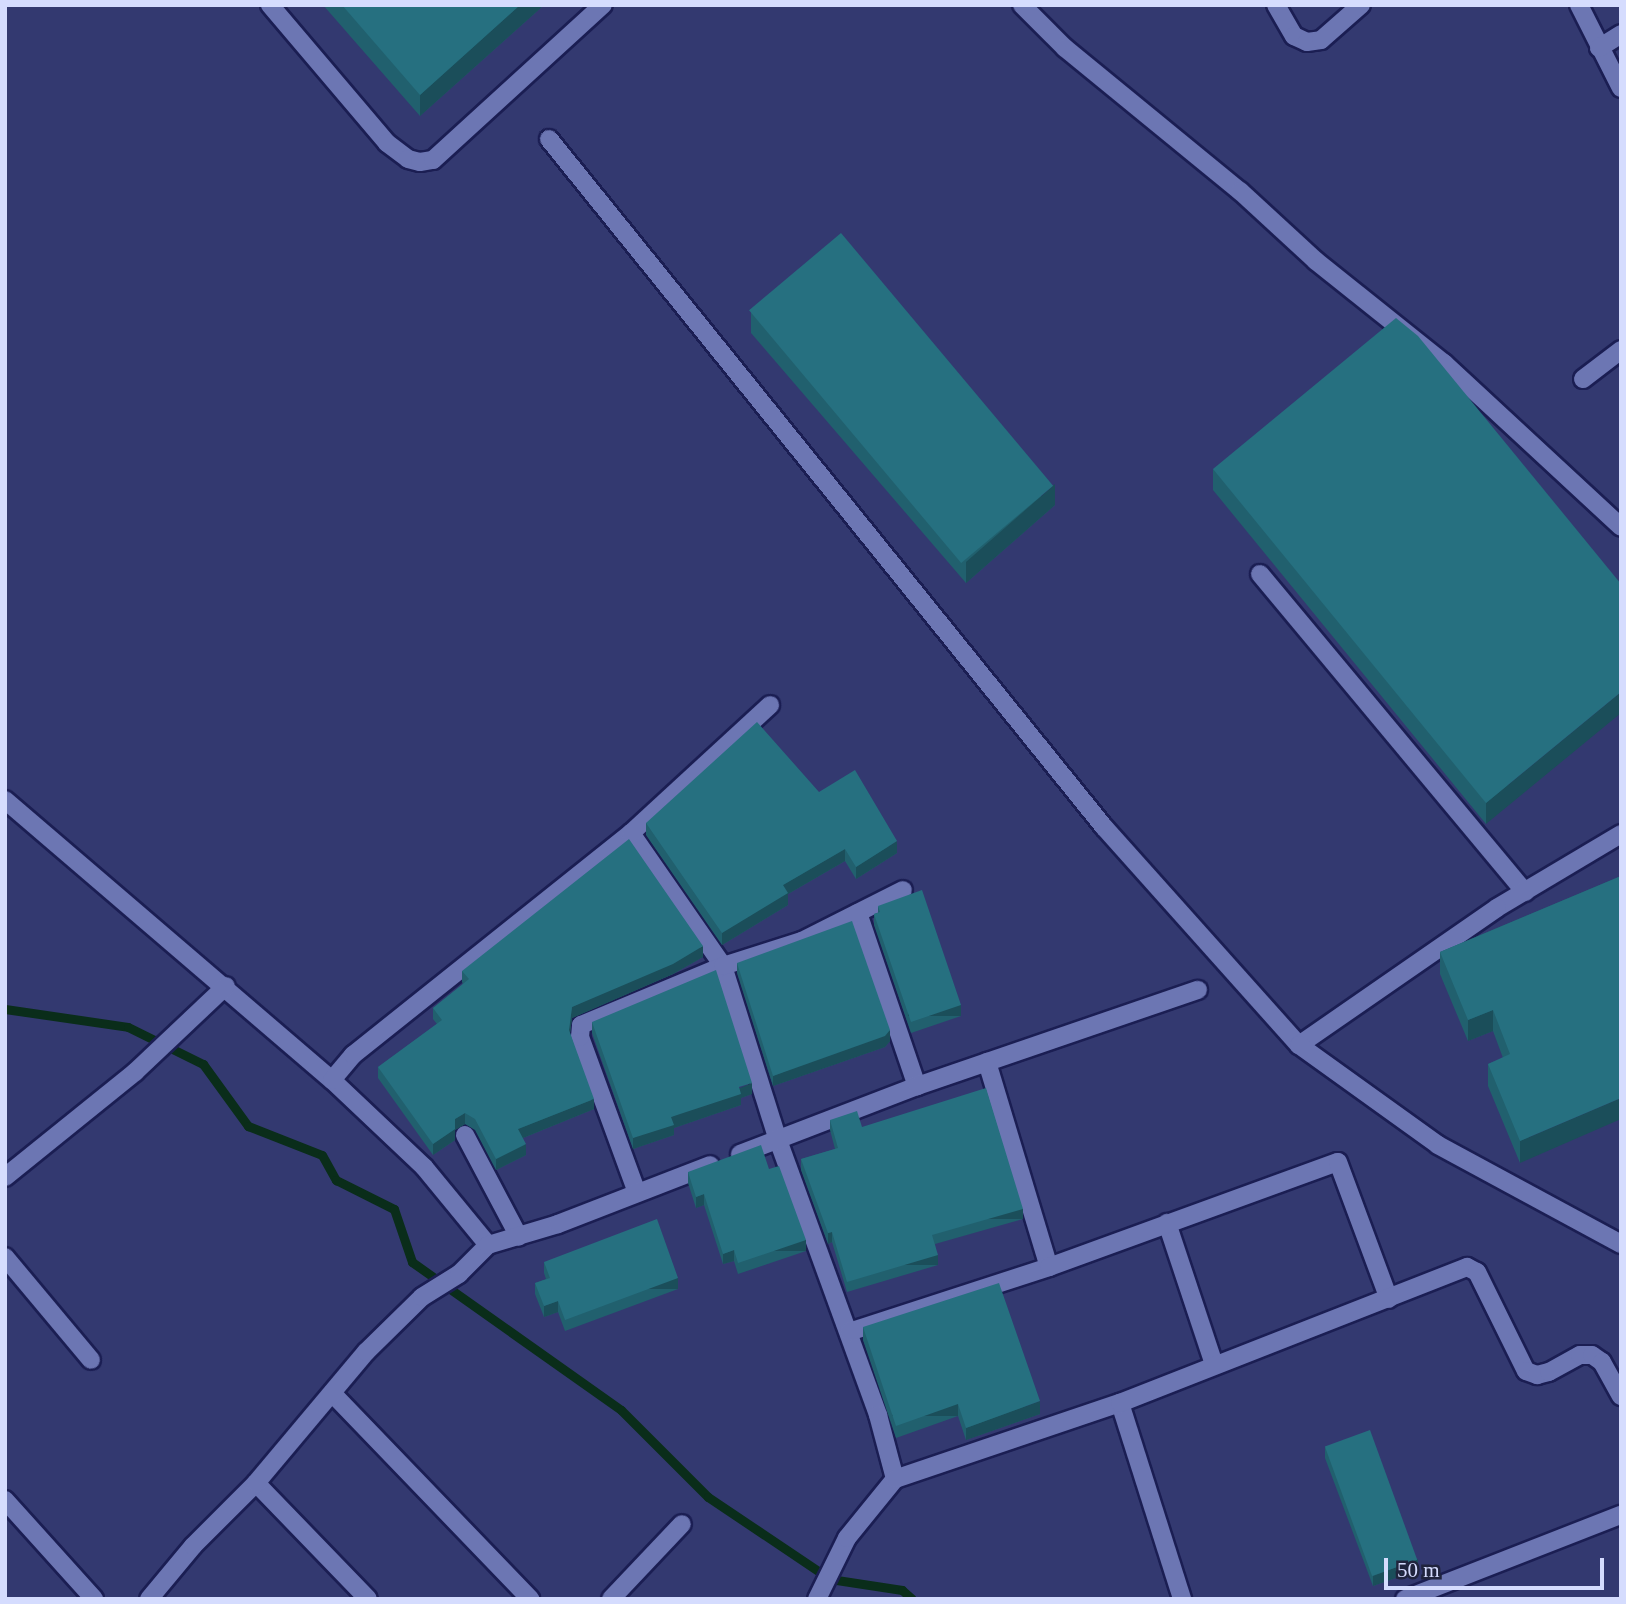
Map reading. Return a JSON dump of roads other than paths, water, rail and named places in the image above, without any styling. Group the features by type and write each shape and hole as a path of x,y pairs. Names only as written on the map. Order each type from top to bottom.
{"street":[{"path":"270,5 387,143 408,159 420,162 433,160 603,5"},
{"path":"1022,5 1065,48 1240,191 1315,261 1444,363 1621,527"},
{"path":"1276,5 1289,31 1307,42 1321,40 1361,5"},
{"path":"1579,5 1621,89"},
{"path":"1599,48 1621,34"},
{"path":"549,139 1104,827 1298,1045 1438,1145 1621,1244"},
{"path":"1583,379 1621,350"},
{"path":"1261,575 1525,892"},
{"path":"332,1080 353,1055 631,833 770,705"},
{"path":"5,800 226,986 332,1080 424,1167 488,1245"},
{"path":"631,833 723,966 778,1140 849,1332 895,1479"},
{"path":"1298,1045 1525,892 1621,834"},
{"path":"636,1190 580,1037 581,1025 723,966 802,941 903,890"},
{"path":"858,913 917,1086"},
{"path":"5,1177 135,1072 190,1023 226,986"},
{"path":"149,1599 193,1546 256,1483 332,1393 422,1297 459,1274 488,1245 519,1237 636,1190 778,1140 917,1086 1198,990"},
{"path":"987,1062 1049,1267"},
{"path":"465,1135 519,1237"},
{"path":"849,1332 1049,1267 1338,1162 1389,1299"},
{"path":"1167,1223 1214,1364"},
{"path":"5,1257 91,1360"},
{"path":"817,1599 847,1538 895,1479 1120,1403 1467,1267 1473,1269 1526,1371 1549,1372 1580,1355 1592,1355 1601,1362 1621,1396"},
{"path":"332,1393 530,1599"},
{"path":"1120,1403 1182,1599"},
{"path":"256,1483 368,1599"},
{"path":"5,1500 94,1599"},
{"path":"1405,1599 1621,1515"},
{"path":"611,1599 682,1524"}],"waterway":[{"path":"5,1009 128,1027 203,1064 248,1126 322,1155 336,1180 394,1209 412,1262 621,1410 708,1497 830,1579 902,1590 912,1599"}]}
